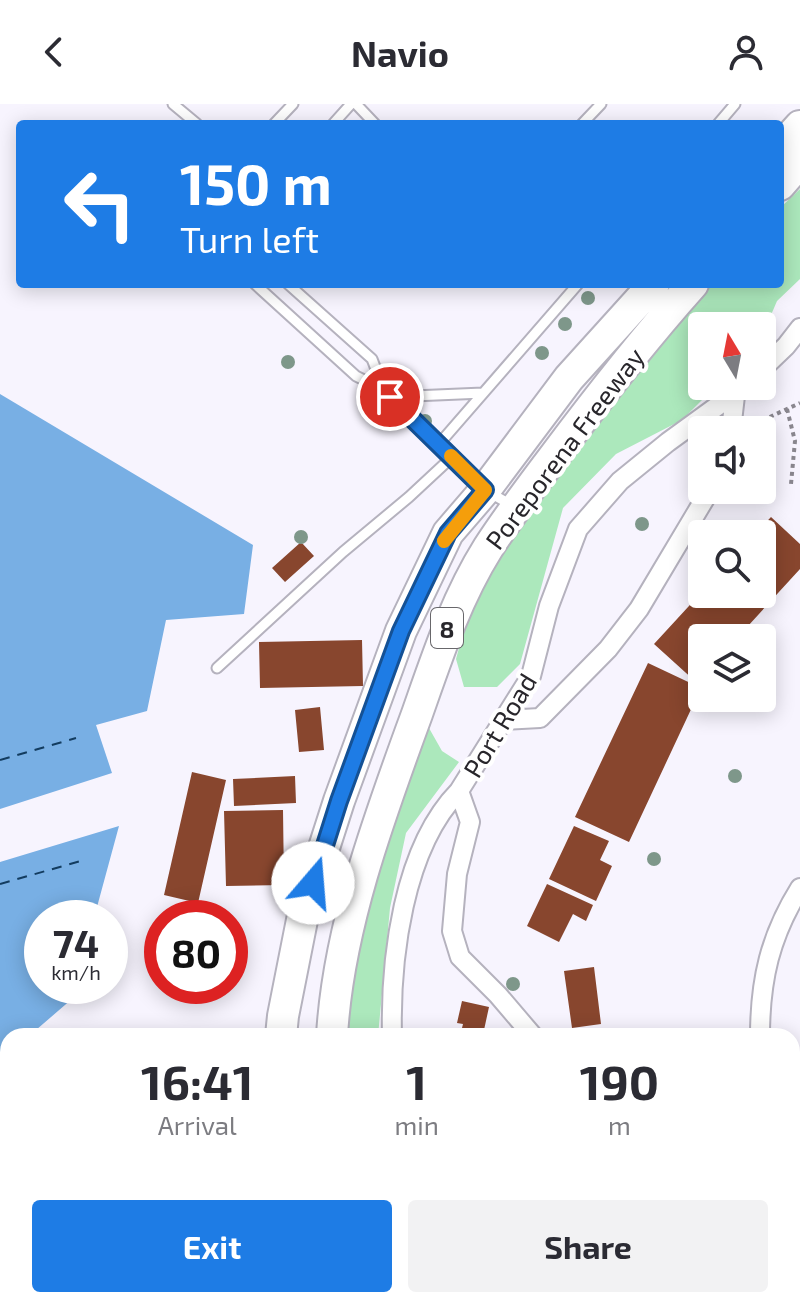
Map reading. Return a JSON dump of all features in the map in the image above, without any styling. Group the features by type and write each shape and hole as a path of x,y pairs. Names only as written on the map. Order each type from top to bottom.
{"highway":[{"path":"784,144 800,126"},
{"path":"784,180 800,162"},
{"name":"Poreporena Freeway","path":"282,1028 304,910 339,801 401,631 448,533 485,490 569,378 650,288"},
{"name":"Poreporena Freeway","path":"333,1028 354,906 385,800 447,628 487,550 516,508 607,384 690,288"}],"street":[{"path":"776,356 800,328"},
{"name":"Port Road","path":"392,1028 391,993 406,894 424,839 448,802 459,791 531,676 549,606 578,529 620,481 727,400"},
{"path":"503,720 540,718 608,649 639,609 702,504"},
{"path":"459,791 470,822 457,874 452,931 460,957 526,1028"},
{"path":"761,1028 765,964 784,913 800,888"}],"lane":[{"path":"173,104 192,120"},
{"path":"278,120 293,104"},
{"path":"337,120 353,104 371,120"},
{"path":"586,120 601,104"},
{"path":"721,120 735,104"},
{"path":"259,288 356,376 387,394 485,490 516,508"},
{"path":"292,288 372,359 387,394"},
{"path":"439,444 575,288"},
{"path":"387,394 483,393"},
{"path":"217,668 452,457"}],"path":[{"path":"773,416 800,403"},
{"path":"787,409 795,441 791,484"}],"green space":[{"path":"800,189 800,279 777,301 772,312 688,312 688,400 702,400 682,420 616,454 563,508 520,664 497,687 464,687 456,659 468,615 502,553 524,503 642,355 709,288 784,288 784,204"},
{"path":"425,721 442,751 459,762 406,833 390,908 379,1028 328,1028"}],"water":[{"path":"0,394 253,545 244,614 166,620 147,711 96,725 112,773 0,809"},
{"path":"119,826 99,900 24,900 24,1004 66,1004 38,1028 0,1028 0,862"}],"building":[{"path":"776,522 800,544 800,569 776,595"},
{"path":"301,542 314,556 285,582 272,568"},
{"path":"688,607 764,608 750,624 688,624 688,675 654,644"},
{"path":"362,640 363,686 260,688 259,642"},
{"path":"648,663 688,682 690,712 629,842 575,817"},
{"path":"320,707 324,750 299,752 295,710"},
{"path":"192,772 226,780 199,900 164,895"},
{"path":"295,776 296,803 234,806 233,779"},
{"path":"283,810 284,885 226,886 224,811"},
{"path":"574,826 609,841 600,860 612,866 596,901 549,879"},
{"path":"547,884 593,905 586,921 573,914 559,942 527,926"},
{"path":"594,967 601,1024 572,1028 564,971"},
{"path":"462,1001 489,1007 484,1028 462,1028 463,1024 457,1023"}],"ferry route":[{"path":"0,760 76,738"},
{"path":"0,884 84,860"}],"slow traffic":[{"path":"444,541 485,490 451,456"}],"route":[{"path":"313,883 339,801 401,631 448,533 485,490 390,397"}]}
